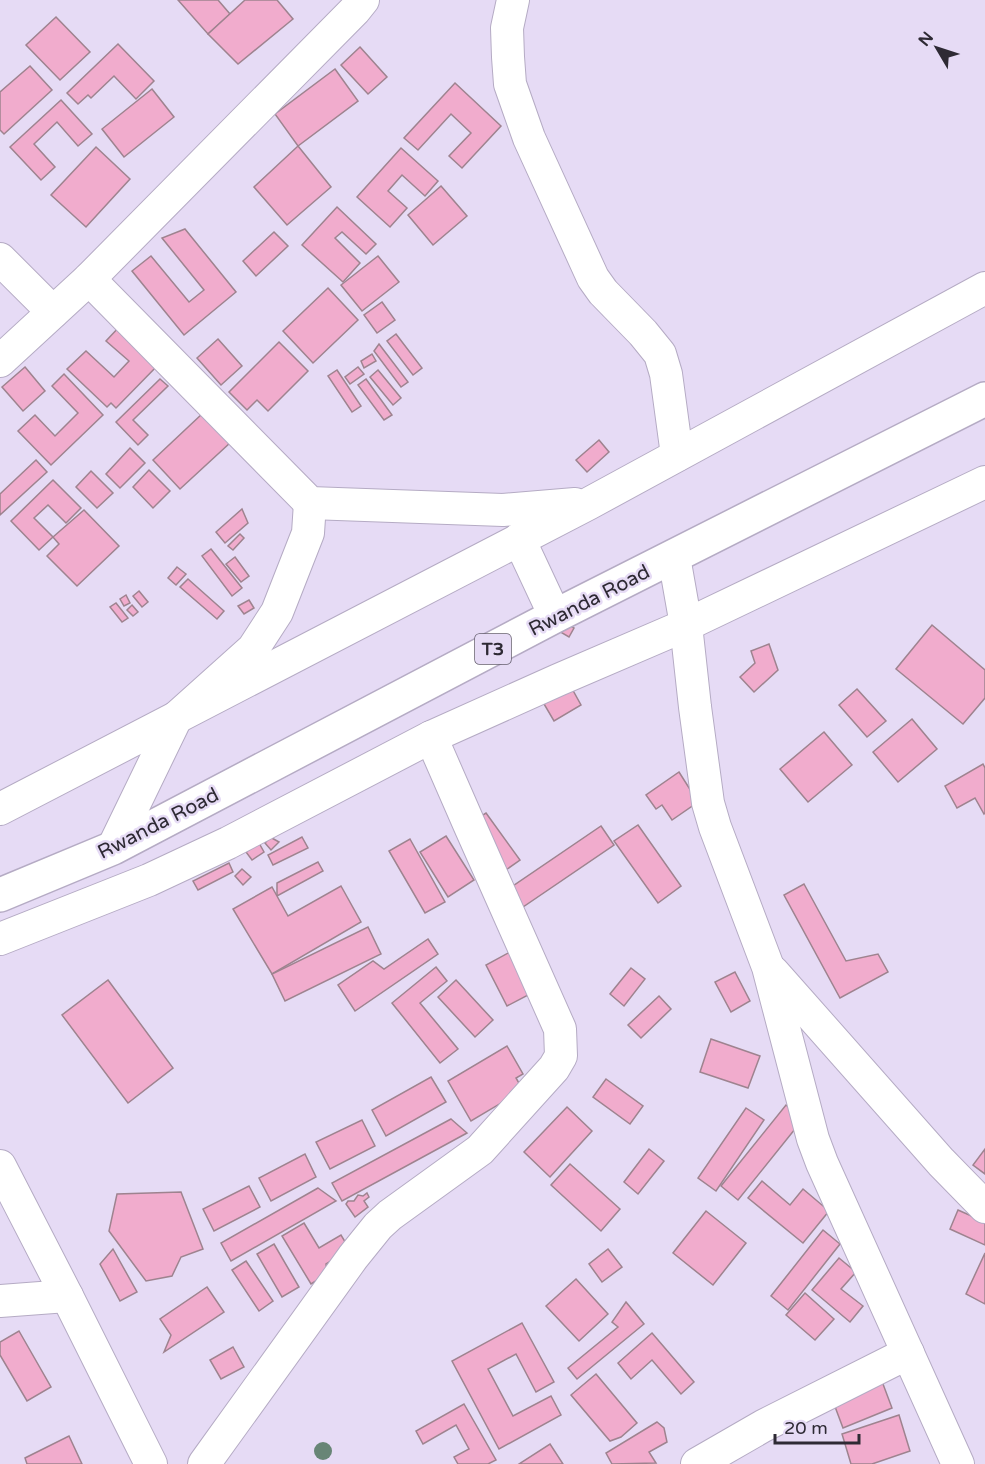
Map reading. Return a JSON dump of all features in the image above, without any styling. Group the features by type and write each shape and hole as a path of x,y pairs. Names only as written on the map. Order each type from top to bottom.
{"highway":[{"name":"Rwanda Road","path":"0,896 113,848 555,616 985,399"}],"street":[{"path":"0,361 89,279 363,0"},
{"path":"513,0 507,28 510,84 529,138 593,278 603,292 644,333 660,354 666,374 677,455"},
{"path":"0,259 53,312"},
{"path":"89,279 310,503 503,510 588,504"},
{"path":"0,809 588,504 985,288"},
{"path":"0,939 149,880 228,843 431,737 687,625 985,482"},
{"path":"113,848 176,718 253,648 277,612 308,533 310,503"},
{"path":"519,539 555,616"},
{"path":"674,557 687,625 708,803 715,827 768,967 813,1139 822,1163 958,1464"},
{"path":"204,1464 353,1257 378,1226 480,1150 555,1068 561,1056 560,1029 431,737"},
{"path":"768,967 941,1162 985,1207"},
{"path":"0,1166 68,1296 151,1464"},
{"path":"0,1301 68,1296"},
{"path":"696,1464 763,1426 908,1353"}],"building":[{"path":"178,0 218,0 230,14 208,34"},
{"path":"245,0 277,0 293,19 238,64 208,34"},
{"path":"56,17 90,52 60,80 26,45"},
{"path":"118,44 154,81 136,99 114,76 91,98 88,95 78,104 67,93"},
{"path":"360,47 387,77 368,94 341,65"},
{"path":"30,66 52,90 4,134 0,130 0,92"},
{"path":"335,69 358,101 298,146 275,114"},
{"path":"455,83 501,126 462,168 449,156 471,133 451,114 418,150 404,138"},
{"path":"152,89 174,117 124,157 102,129"},
{"path":"61,100 92,134 78,146 57,122 34,144 55,167 41,180 10,147"},
{"path":"298,146 331,187 287,225 254,187"},
{"path":"96,147 130,179 86,227 51,195"},
{"path":"401,148 438,181 425,196 402,175 388,191 407,208 390,227 357,197"},
{"path":"441,186 467,216 433,245 408,215"},
{"path":"337,207 376,244 366,254 342,232 335,238 360,263 343,282 302,245"},
{"path":"185,229 236,292 184,335 132,271 151,256 189,302 204,290 162,238"},
{"path":"274,232 288,246 256,276 243,261"},
{"path":"378,256 399,282 362,311 341,285"},
{"path":"328,288 358,320 313,363 283,331"},
{"path":"382,302 395,320 377,333 364,315"},
{"path":"120,326 159,364 116,408 111,403 107,407 67,369 86,351 114,377 129,361 106,341"},
{"path":"396,334 422,368 413,375 387,341"},
{"path":"218,339 242,366 221,385 197,358"},
{"path":"279,342 308,371 268,411 257,400 247,410 229,392"},
{"path":"379,344 408,382 401,387 374,351"},
{"path":"372,354 376,361 364,368 361,361"},
{"path":"25,367 45,391 23,411 2,387"},
{"path":"358,367 364,374 350,384 345,377"},
{"path":"337,370 361,406 352,412 328,376"},
{"path":"378,370 401,398 393,405 370,377"},
{"path":"64,374 103,415 51,465 18,431 35,415 55,436 78,413 52,386"},
{"path":"160,379 168,386 133,420 148,435 138,445 116,422"},
{"path":"366,379 392,415 384,420 358,385"},
{"path":"203,413 231,442 180,489 153,460"},
{"path":"599,440 609,452 587,472 576,460"},
{"path":"130,448 145,463 120,488 106,474"},
{"path":"36,460 47,472 0,515 0,494"},
{"path":"149,470 170,491 153,508 133,487"},
{"path":"91,471 113,493 97,508 76,487"},
{"path":"53,480 81,508 66,523 48,505 34,518 53,537 39,550 11,521"},
{"path":"242,509 248,523 225,543 216,532"},
{"path":"84,510 119,546 77,586 47,556 59,544 53,537"},
{"path":"240,534 244,538 233,550 228,546"},
{"path":"211,549 242,588 232,596 202,556"},
{"path":"235,557 249,576 241,582 226,564"},
{"path":"177,567 186,574 176,585 168,578"},
{"path":"188,579 224,611 217,619 180,587"},
{"path":"139,591 148,602 142,607 133,596"},
{"path":"126,595 130,603 124,606 120,599"},
{"path":"249,600 254,608 244,614 238,606"},
{"path":"116,603 128,618 122,622 110,607"},
{"path":"132,605 138,612 133,616 127,610"},
{"path":"562,621 574,628 569,637 557,630"},
{"path":"932,625 985,670 985,698 963,724 896,669"},
{"path":"769,644 778,670 754,692 740,677 755,663 751,651"},
{"path":"565,676 581,705 554,721 537,692"},
{"path":"857,689 886,721 867,737 839,705"},
{"path":"912,719 937,749 898,782 873,752"},
{"path":"824,732 852,765 808,802 780,769"},
{"path":"983,764 985,768 985,813 975,798 957,808 945,786"},
{"path":"679,772 698,802 672,820 662,805 656,809 646,795"},
{"path":"486,813 520,860 503,872 469,824"},
{"path":"638,825 681,886 658,903 614,841"},
{"path":"601,826 614,845 523,907 510,888"},
{"path":"446,836 474,880 448,897 420,852"},
{"path":"270,837 279,842 271,850 265,843"},
{"path":"302,837 308,848 273,865 268,855"},
{"path":"410,839 445,902 425,913 389,851"},
{"path":"259,843 264,852 252,860 246,852"},
{"path":"318,862 323,871 277,896 277,883"},
{"path":"229,863 233,872 198,890 193,881"},
{"path":"242,869 251,877 243,885 235,876"},
{"path":"804,884 846,961 878,954 888,972 840,998 784,895"},
{"path":"341,886 361,922 272,974 233,909 272,887 288,916"},
{"path":"368,927 381,954 285,1001 272,974"},
{"path":"428,939 438,954 355,1011 338,985 373,961 384,969"},
{"path":"510,952 532,993 507,1006 486,965"},
{"path":"436,967 447,981 420,1003 458,1049 440,1063 392,1003"},
{"path":"631,968 645,979 624,1006 610,994"},
{"path":"735,972 750,1001 731,1012 715,982"},
{"path":"108,980 173,1068 128,1103 62,1015"},
{"path":"456,980 493,1020 475,1037 438,997"},
{"path":"659,996 671,1009 641,1038 628,1025"},
{"path":"711,1039 760,1056 748,1088 700,1072"},
{"path":"507,1046 523,1074 516,1078 523,1090 471,1121 448,1081"},
{"path":"431,1077 446,1102 386,1136 372,1110"},
{"path":"606,1079 643,1106 630,1124 593,1097"},
{"path":"786,1105 803,1119 738,1200 721,1186"},
{"path":"567,1107 592,1131 550,1177 524,1152"},
{"path":"746,1108 764,1120 716,1191 698,1178"},
{"path":"451,1119 467,1133 342,1201 332,1183"},
{"path":"362,1120 375,1146 330,1169 316,1142"},
{"path":"649,1149 664,1161 638,1194 624,1182"},
{"path":"985,1149 985,1174 973,1165"},
{"path":"305,1154 316,1177 271,1201 259,1178"},
{"path":"570,1164 620,1209 601,1231 551,1185"},
{"path":"762,1181 790,1205 803,1189 829,1211 803,1243 748,1198"},
{"path":"249,1186 260,1207 214,1231 203,1209"},
{"path":"318,1188 336,1201 231,1261 221,1243"},
{"path":"181,1192 203,1249 181,1257 172,1276 146,1281 109,1231 117,1194"},
{"path":"367,1193 369,1197 364,1201 368,1207 355,1217 346,1204 348,1201 354,1201 358,1195 363,1196"},
{"path":"958,1210 985,1222 985,1245 950,1229"},
{"path":"706,1211 746,1243 713,1285 673,1253"},
{"path":"304,1223 319,1248 341,1235 350,1250 326,1264 327,1274 311,1284 282,1236"},
{"path":"823,1230 840,1244 788,1310 771,1296"},
{"path":"274,1244 299,1287 282,1297 257,1254"},
{"path":"113,1249 137,1292 120,1301 100,1264"},
{"path":"608,1249 622,1267 602,1282 589,1264"},
{"path":"985,1253 985,1304 966,1294"},
{"path":"839,1258 856,1272 841,1289 863,1306 850,1322 812,1290"},
{"path":"246,1261 273,1301 259,1311 232,1270"},
{"path":"576,1279 608,1314 579,1341 546,1306"},
{"path":"207,1287 224,1312 164,1352 171,1335 160,1319"},
{"path":"805,1293 834,1319 815,1340 786,1315"},
{"path":"626,1302 644,1324 577,1379 568,1368 618,1327 612,1322"},
{"path":"522,1323 554,1382 536,1392 516,1354 488,1369 513,1416 551,1396 561,1415 499,1449 452,1361"},
{"path":"19,1331 51,1387 27,1401 0,1355 0,1342"},
{"path":"652,1333 694,1382 681,1394 652,1360 631,1379 618,1363"},
{"path":"233,1347 244,1367 221,1379 210,1360"},
{"path":"596,1374 637,1423 621,1437 610,1441 571,1395"},
{"path":"880,1376 892,1408 843,1428 831,1396"},
{"path":"464,1404 496,1460 488,1464 458,1464 454,1457 469,1449 456,1425 423,1444 416,1431"},
{"path":"899,1415 910,1451 872,1464 851,1464 842,1434"},
{"path":"657,1422 664,1428 667,1442 649,1452 656,1463 612,1464 606,1453"},
{"path":"69,1436 82,1464 27,1464 25,1458"},
{"path":"550,1444 563,1464 519,1464"}]}
